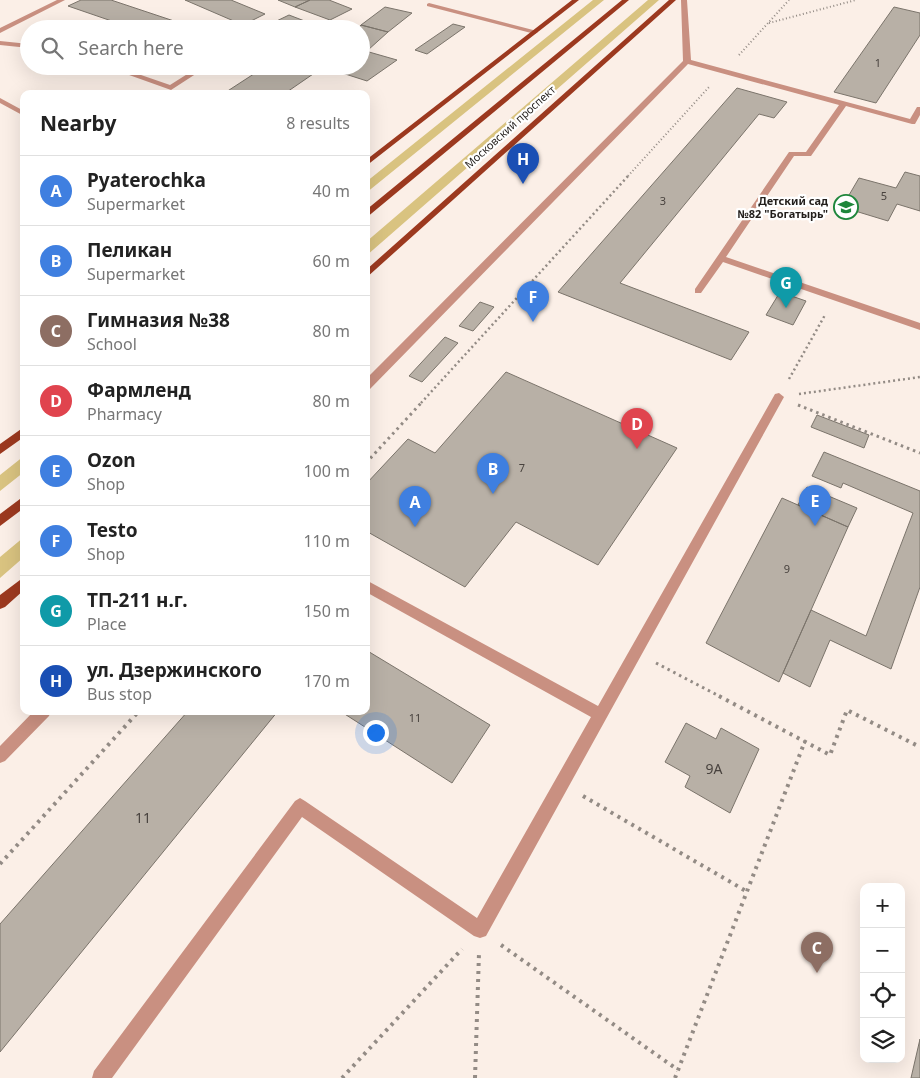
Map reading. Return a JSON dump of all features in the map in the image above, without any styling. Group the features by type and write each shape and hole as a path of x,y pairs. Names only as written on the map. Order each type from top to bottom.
{"main road":[{"path":"370,161 576,0"},
{"name":"Московский проспект","path":"370,212 626,0"},
{"name":"Московский проспект","path":"370,271 673,0"},
{"path":"0,450 20,434"},
{"path":"0,521 20,504"},
{"path":"0,603 20,586"}],"street":[{"path":"22,20 62,0 59,0"},
{"path":"370,382 687,61 684,0"},
{"path":"429,5 535,32"},
{"path":"0,31 20,21"},
{"path":"0,43 20,45"},
{"path":"687,61 912,122 920,108"},
{"path":"133,75 173,90"},
{"path":"171,88 191,75"},
{"path":"0,100 20,112"},
{"path":"698,291 792,154 808,154 844,103"},
{"path":"721,258 920,327"},
{"path":"101,1078 300,806 480,930 779,397"},
{"path":"370,587 601,715"},
{"path":"0,756 40,715"}],"path":[{"path":"370,459 789,0"},
{"path":"768,24 856,0"},
{"path":"779,397 835,298"},
{"path":"779,397 920,377"},
{"path":"779,397 920,453"},
{"path":"636,652 830,755 847,710 920,747"},
{"path":"0,864 135,715"},
{"path":"674,1078 805,741"},
{"path":"562,783 746,891"},
{"path":"480,930 678,1070"},
{"path":"342,1078 480,930"},
{"path":"476,1078 480,930"}],"shaded area":[{"path":"593,0 604,0 370,190 370,179"},
{"path":"648,0 659,0 370,253 370,239"},
{"path":"20,459 20,475 0,491 0,475"},
{"path":"20,540 20,560 0,578 0,557"}],"building":[{"path":"81,0 111,0 171,20 109,20 68,6"},
{"path":"185,0 231,0 265,14 253,20 231,20"},
{"path":"278,0 310,0 295,7"},
{"path":"310,0 329,0 352,9 330,20 295,7"},
{"path":"385,7 412,13 388,32 370,27 370,20 368,20"},
{"path":"894,7 920,13 920,35 876,103 834,92"},
{"path":"289,15 302,20 279,20"},
{"path":"453,24 465,27 427,54 415,50"},
{"path":"370,27 388,32 370,48"},
{"path":"370,52 397,60 367,81 348,75 370,75"},
{"path":"252,75 312,75 290,90 229,90"},
{"path":"737,88 787,102 774,118 759,114 620,283 749,332 731,360 558,292"},
{"path":"905,172 920,176 920,211 897,204 888,221 842,207 859,178 896,188"},
{"path":"780,292 806,301 793,325 766,315"},
{"path":"480,302 494,307 473,331 459,326"},
{"path":"445,337 458,343 422,382 409,376"},
{"path":"506,372 677,448 598,565 516,522 465,587 370,533 370,480 408,439 435,453"},
{"path":"817,415 869,435 864,448 811,427"},
{"path":"824,452 920,491 920,587 891,669 830,640 810,687 783,673 811,610 866,636 913,513 843,483 841,488 812,476"},
{"path":"807,487 857,508 848,527 798,505"},
{"path":"782,498 848,527 779,682 706,643"},
{"path":"370,652 490,725 452,783 346,715 370,715"},
{"path":"184,715 275,715 0,1052 0,924"},
{"path":"686,723 716,739 721,728 759,749 730,813 685,787 690,776 665,762"},
{"path":"920,1039 920,1078 911,1078"}],"place":[{"name":"ул. Дзержинского","path":"523,184"},
{"name":"Детский сад №82 \"Богатырь\"","path":"846,207"},
{"name":"ТП-211 н.г.","path":"786,308"},
{"name":"Testo","path":"533,322"},
{"name":"Фармленд","path":"637,449"},
{"name":"Пеликан","path":"493,494"},
{"name":"Ozon","path":"815,526"},
{"name":"Pyaterochka","path":"415,527"},
{"name":"Гимназия №38","path":"817,973"}]}
